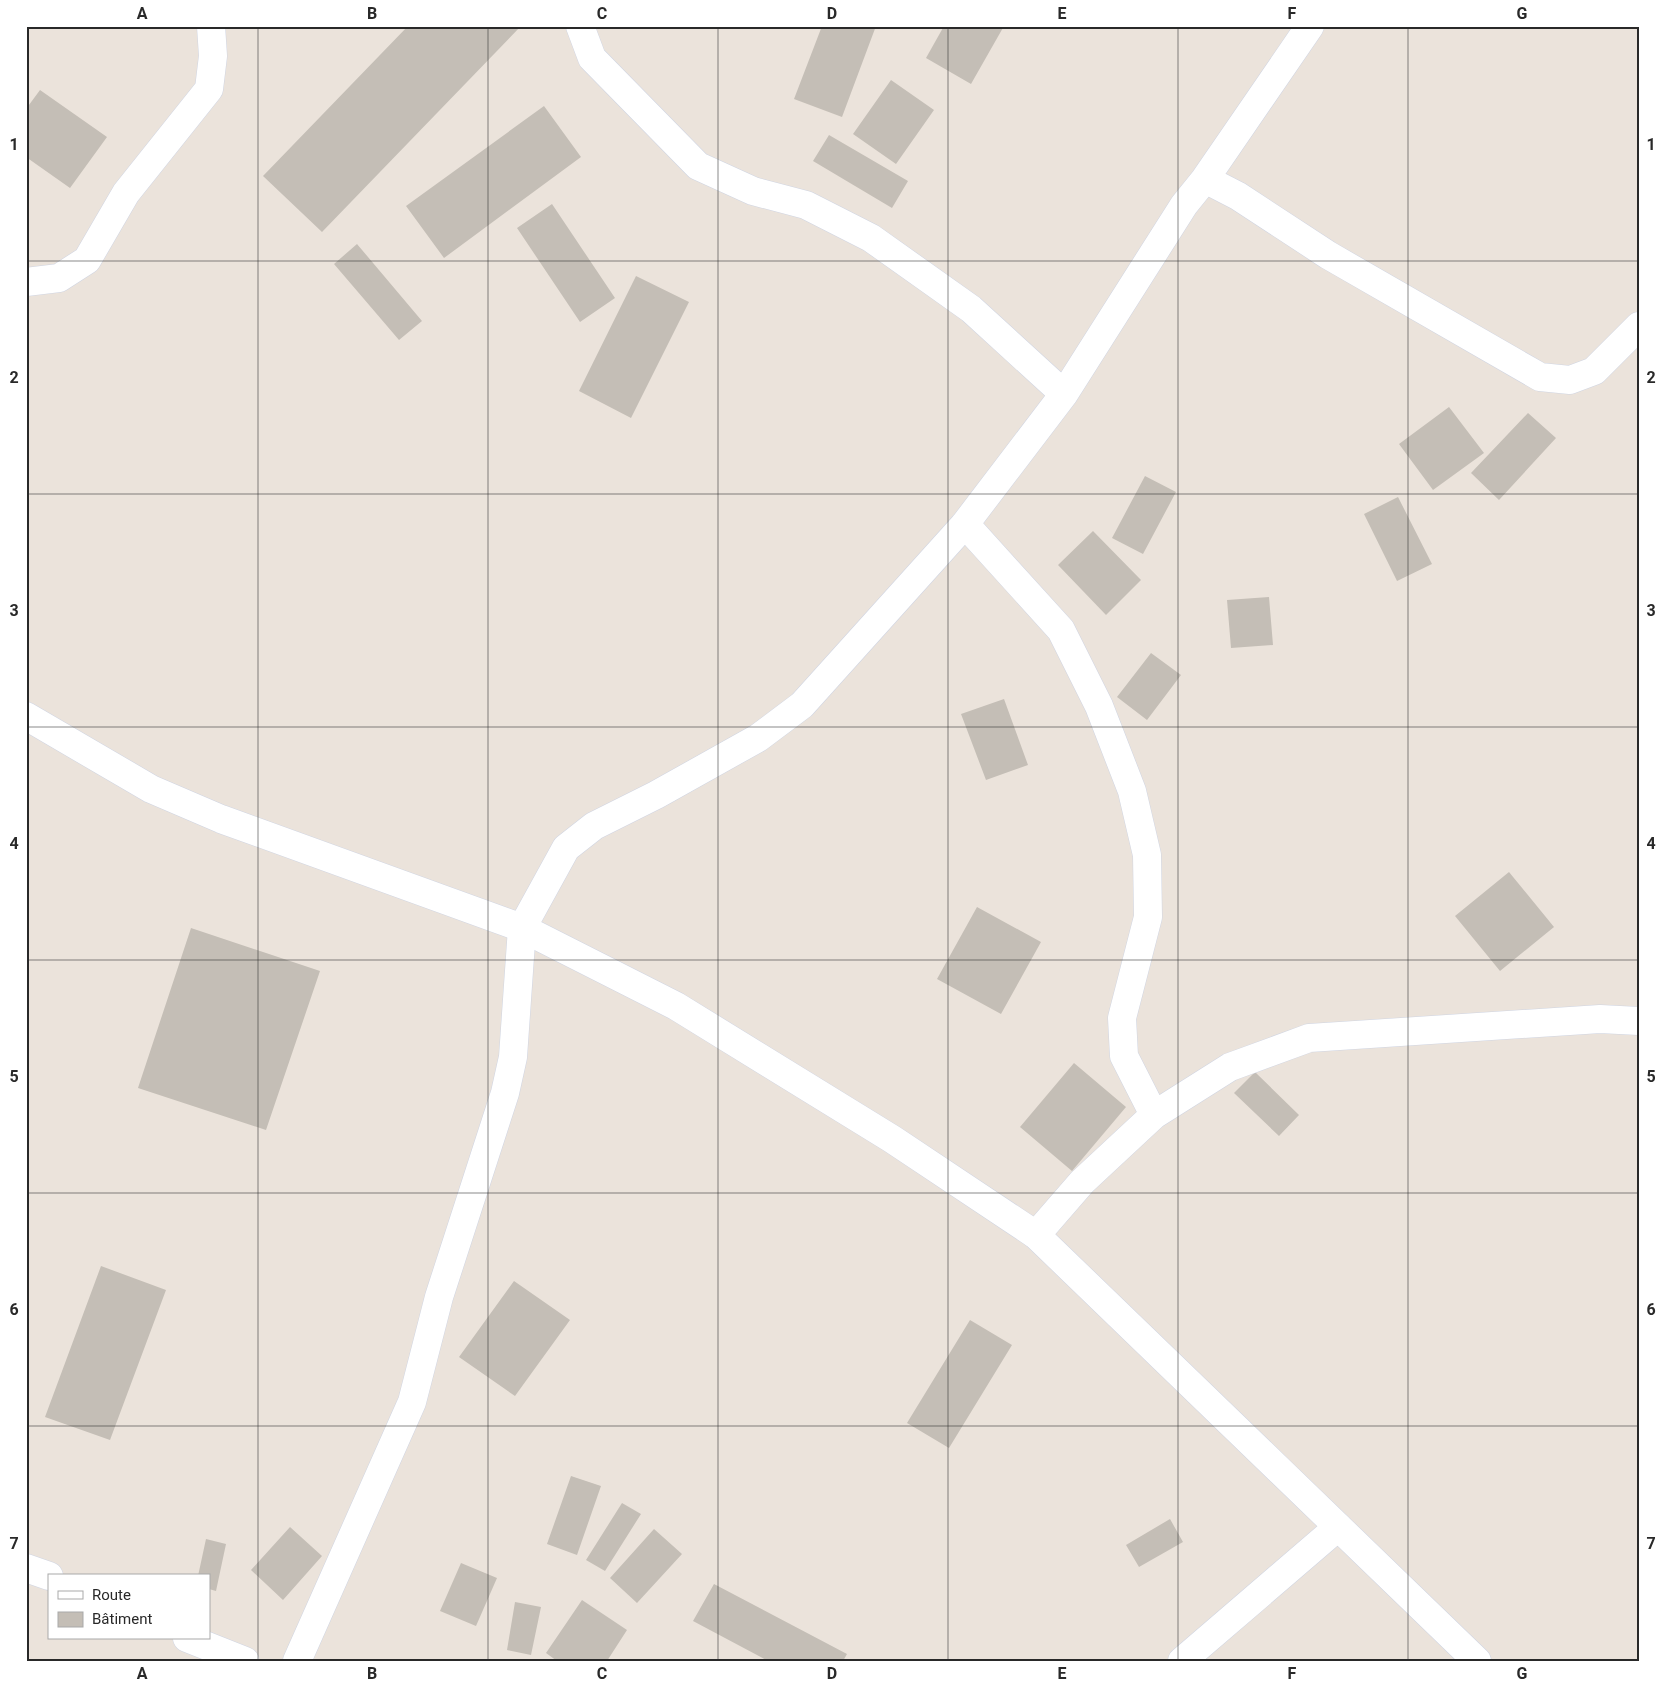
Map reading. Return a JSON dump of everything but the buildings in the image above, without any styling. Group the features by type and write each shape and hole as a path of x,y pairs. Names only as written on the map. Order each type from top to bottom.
{"street":[{"path":"26,282 58,278 87,260 126,193 209,89 214,56 212,26"},
{"path":"580,26 592,58 698,166 753,191 806,205 871,238 971,309 1064,394"},
{"path":"298,1661 412,1402 439,1297 504,1093 513,1057 522,928 566,848 594,826 656,795 758,738 802,705 965,524 1064,394 1184,205 1205,178 1310,26"},
{"path":"1205,178 1238,196 1328,255 1540,377 1570,380 1594,371 1639,326"},
{"path":"965,524 1061,630 1099,706 1132,791 1148,855 1148,917 1122,1018 1124,1056 1154,1115"},
{"path":"26,716 151,789 222,819 522,928 676,1006 892,1140 1036,1235 1477,1661"},
{"path":"1036,1235 1082,1182 1154,1115 1230,1067 1309,1038 1600,1019 1639,1021"},
{"path":"1182,1661 1338,1527"},
{"path":"26,1568 48,1576"},
{"path":"192,1640 245,1661"}]}
